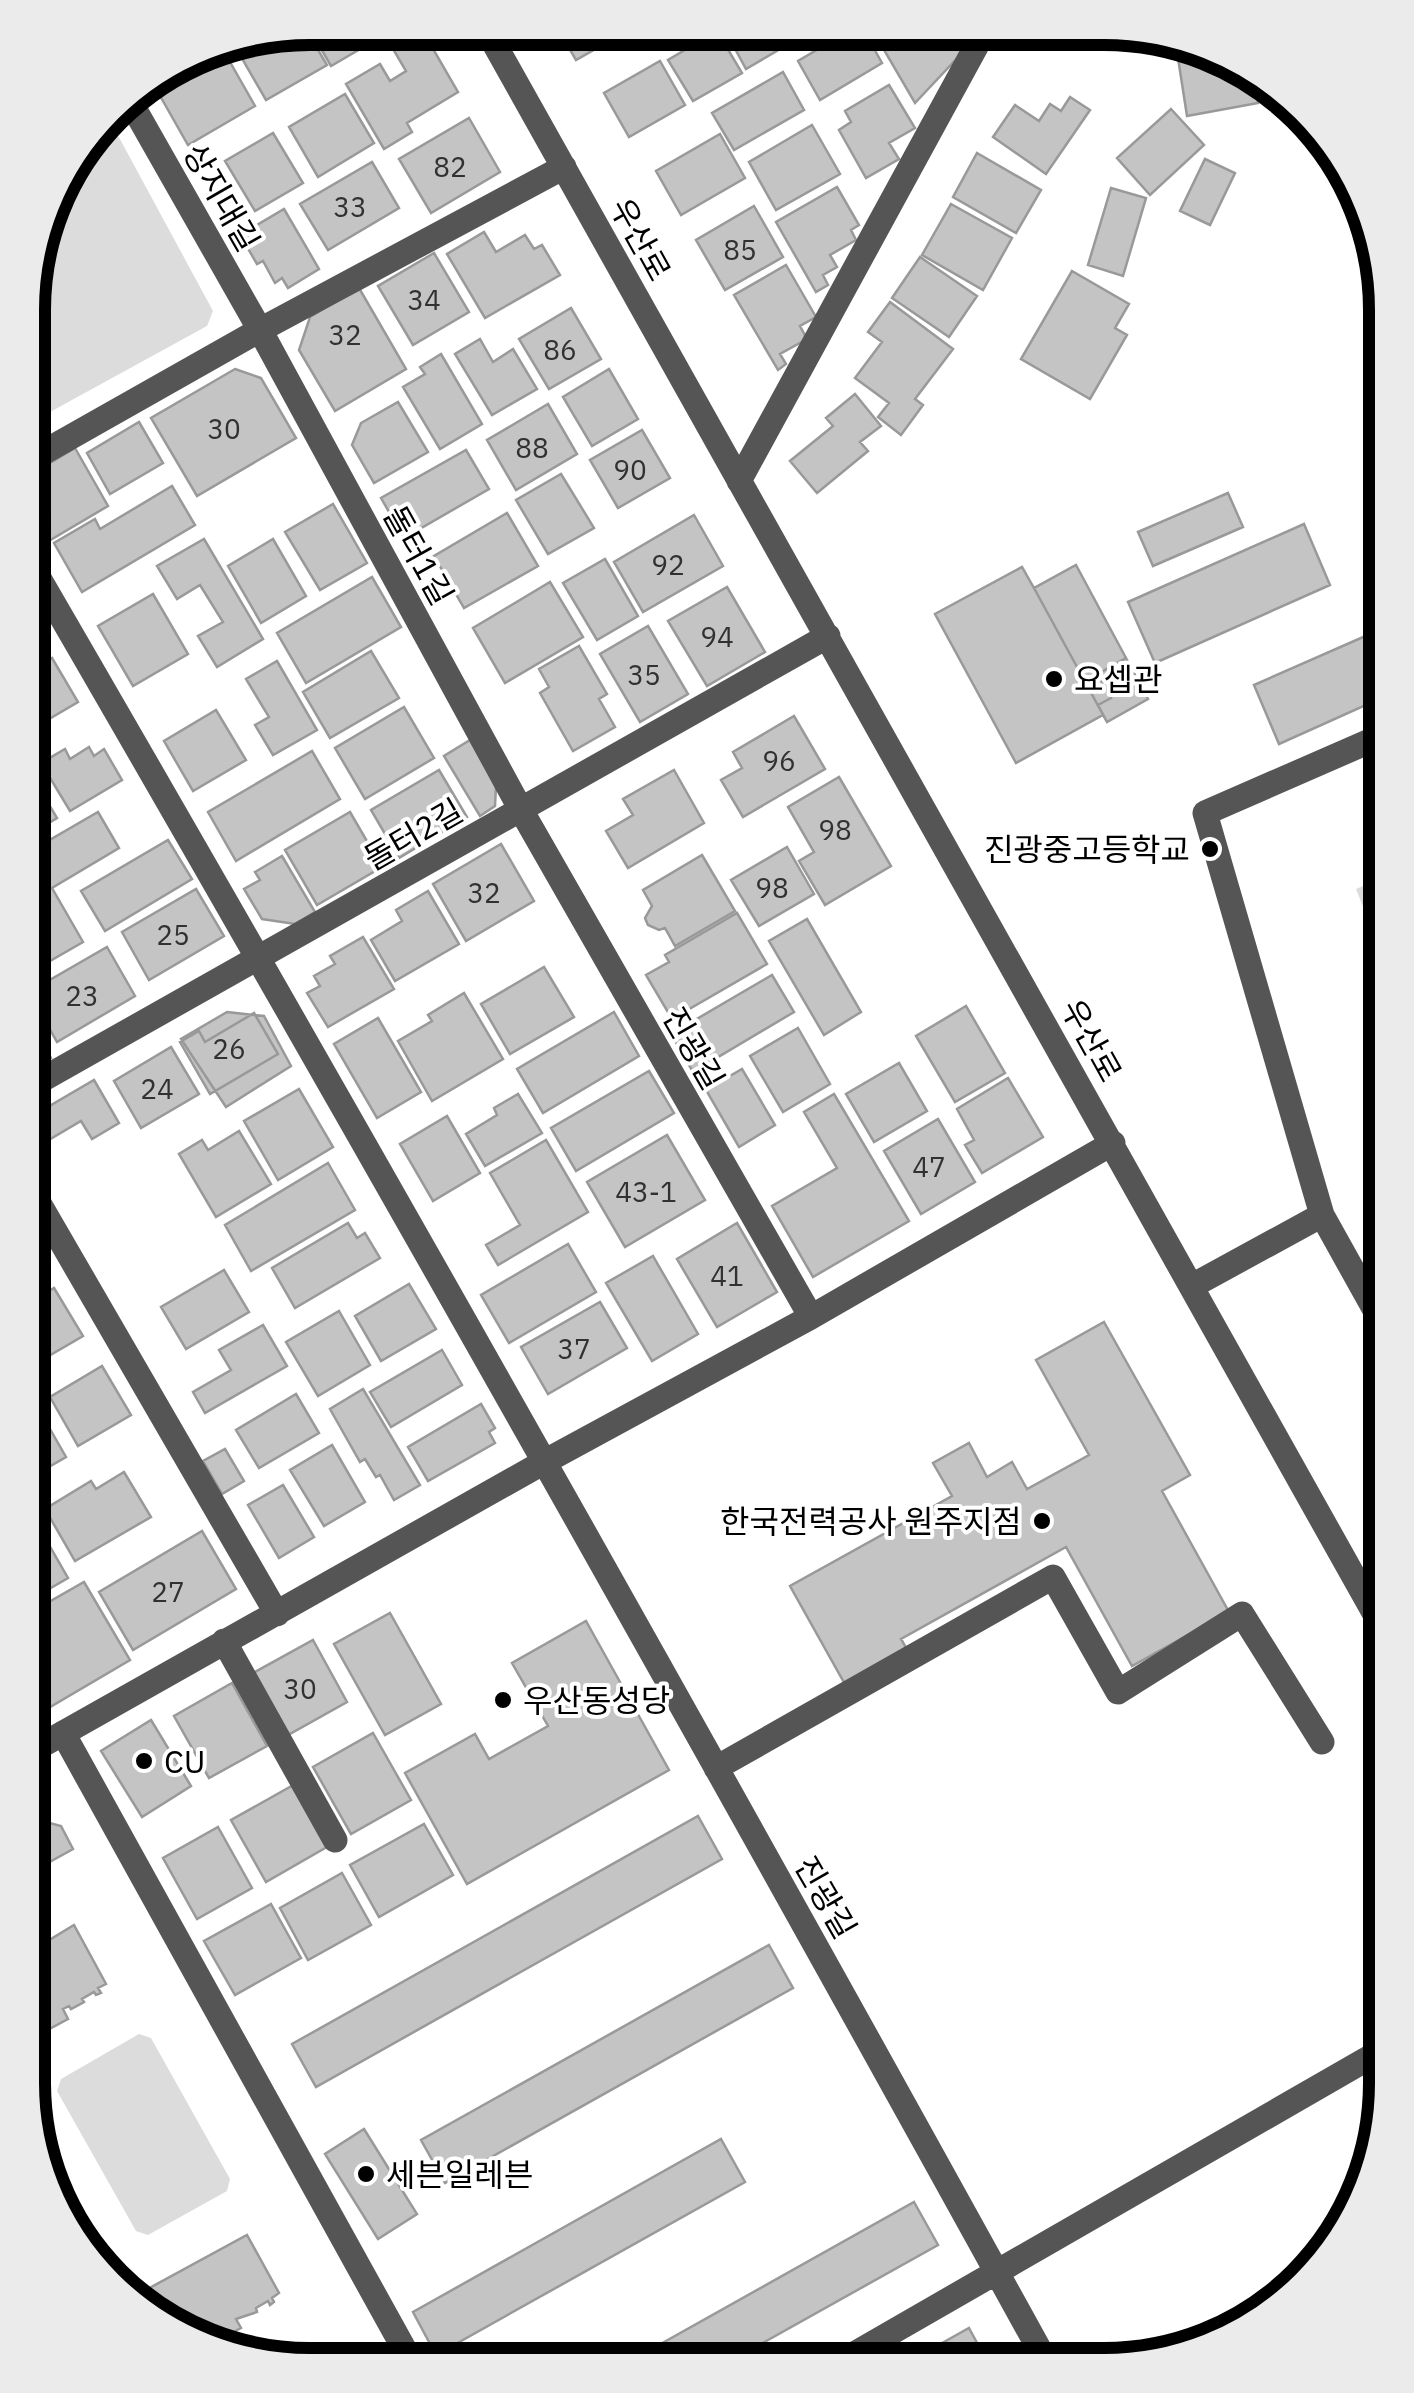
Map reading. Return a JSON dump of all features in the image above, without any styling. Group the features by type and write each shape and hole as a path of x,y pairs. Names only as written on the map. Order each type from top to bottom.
{"street":[{"name":"우산로","path":"496,45 1368,1602"},
{"path":"738,481 977,45"},
{"name":"상지대길","path":"135,111 260,330"},
{"path":"45,452 260,330 564,167"},
{"name":"돌터1길","path":"260,330 521,810"},
{"path":"45,587 260,958"},
{"name":"돌터2길","path":"45,1078 828,636"},
{"path":"1368,1298 1322,1215 1205,813 1369,742"},
{"name":"진광길","path":"521,810 811,1317"},
{"name":"진광길","path":"260,958 1039,2348"},
{"path":"45,1744 544,1462 811,1317 1113,1143"},
{"path":"45,1214 276,1614"},
{"path":"1192,1286 1322,1215"},
{"path":"716,1768 1053,1577 1118,1692 1242,1614 1322,1742"},
{"path":"224,1641 335,1840"},
{"path":"64,1734 403,2348"},
{"path":"865,2348 1368,2058"}],"shaded area":[{"path":"115,131 213,311 207,326 45,415 45,310 50,258 65,208 80,177"},
{"path":"1369,884 1369,921 1356,889"},
{"path":"139,2034 151,2038 230,2179 227,2191 148,2235 136,2231 57,2091 61,2079"}],"building":[{"path":"315,45 327,65 266,100 240,55 275,47"},
{"path":"319,45 367,45 331,66"},
{"path":"391,45 431,45 458,92 407,123 412,132 384,149 346,84 380,64 390,81 406,71"},
{"path":"567,45 602,45 576,60"},
{"path":"693,45 725,45 742,73 693,101 668,60"},
{"path":"733,45 787,45 746,69"},
{"path":"825,45 872,45 882,63 820,100 798,61"},
{"path":"881,45 969,45 915,103"},
{"path":"228,58 255,106 188,145 159,94"},
{"path":"1178,58 1206,65 1237,80 1256,94 1258,103 1187,116"},
{"path":"660,61 685,105 629,137 604,93"},
{"path":"783,72 804,110 734,150 712,113"},
{"path":"889,85 915,128 889,143 899,159 866,178 839,130 851,122 845,111"},
{"path":"345,94 374,143 318,177 289,127"},
{"path":"1070,97 1090,110 1046,174 993,137 1015,105 1039,121 1050,104 1061,111"},
{"path":"1171,109 1204,145 1150,195 1117,158"},
{"path":"469,118 500,172 431,213 399,159"},
{"path":"812,125 840,174 776,210 749,162"},
{"path":"273,133 303,183 255,211 225,161"},
{"path":"720,134 745,178 681,215 656,171"},
{"path":"977,153 1041,190 1016,233 953,197"},
{"path":"1205,159 1235,173 1210,225 1180,211"},
{"path":"372,162 399,208 328,250 300,204"},
{"path":"837,187 859,225 851,230 856,240 830,255 837,267 823,275 828,285 816,292 776,222"},
{"path":"1111,188 1146,198 1123,276 1088,265"},
{"path":"951,204 1012,238 983,290 922,255"},
{"path":"754,206 783,257 725,290 696,240"},
{"path":"284,209 319,269 288,288 282,278 275,283 263,261 257,264 240,235"},
{"path":"484,232 496,252 525,235 534,249 542,245 560,275 485,318 447,254"},
{"path":"434,253 469,312 413,345 378,286"},
{"path":"920,257 977,296 949,337 892,298"},
{"path":"786,265 816,317 800,326 807,339 780,354 786,364 778,370 734,295"},
{"path":"1072,271 1129,304 1115,328 1127,335 1090,399 1021,359"},
{"path":"359,288 406,369 335,411 299,350 310,317"},
{"path":"890,302 953,349 915,399 923,405 901,435 878,417 889,403 855,378 882,342 868,332"},
{"path":"571,308 601,359 549,389 519,339"},
{"path":"480,339 493,362 513,349 537,389 492,415 455,354"},
{"path":"441,354 482,424 440,449 403,387 425,374 420,367"},
{"path":"235,369 261,378 296,438 197,496 151,418"},
{"path":"609,369 638,419 592,446 563,397"},
{"path":"855,394 881,426 860,442 868,451 817,493 790,461 833,426 826,418"},
{"path":"398,402 428,452 374,483 352,445 361,423"},
{"path":"548,404 577,454 516,490 487,440"},
{"path":"139,422 163,463 110,494 87,453"},
{"path":"642,430 670,478 618,508 590,460"},
{"path":"75,448 108,506 47,542 45,538 45,466"},
{"path":"466,450 489,489 404,538 381,498"},
{"path":"561,474 594,528 548,554 516,500"},
{"path":"172,486 195,525 82,592 54,543 95,519 100,529"},
{"path":"1228,493 1243,527 1153,566 1138,532"},
{"path":"333,504 367,563 320,590 285,532"},
{"path":"507,513 538,566 464,608 434,556"},
{"path":"694,515 723,566 643,612 614,562"},
{"path":"1304,524 1330,585 1155,663 1128,602"},
{"path":"204,539 263,639 217,667 198,636 223,622 200,585 177,599 157,566"},
{"path":"273,539 306,596 261,623 228,566"},
{"path":"605,559 638,616 597,640 563,583"},
{"name":"요셉관","path":"1076,565 1148,699 1107,722 1103,715 1016,763 935,614 1022,567 1034,588"},
{"path":"1076,565 1148,699 1107,722 1034,588"},
{"path":"372,577 401,627 306,683 277,633"},
{"path":"550,582 583,637 505,683 473,628"},
{"path":"727,587 765,652 707,686 668,621"},
{"path":"153,594 188,654 133,686 98,626"},
{"path":"648,626 688,694 640,722 600,654"},
{"path":"1369,635 1369,704 1279,744 1254,685"},
{"path":"579,646 607,694 599,699 615,727 573,751 540,693 549,687 539,669"},
{"path":"371,651 399,698 330,738 303,692"},
{"path":"52,658 78,702 45,721 45,662"},
{"path":"1126,658 1148,699 1107,722 1098,705 1111,698 1098,674"},
{"path":"277,661 317,730 273,755 255,725 269,717 246,679"},
{"path":"404,707 434,758 365,799 335,748"},
{"path":"216,710 246,760 193,791 164,741"},
{"path":"794,716 825,769 743,817 721,780 742,768 733,752"},
{"path":"470,740 496,786 495,806 480,816 444,756"},
{"path":"89,747 94,756 104,749 122,780 70,811 45,770 45,761 65,749 70,759"},
{"path":"312,751 340,799 236,861 208,812"},
{"path":"439,770 467,817 399,858 371,810"},
{"path":"674,770 704,823 628,868 606,831 633,815 623,799"},
{"path":"839,777 891,866 825,905 799,861 814,852 788,807"},
{"path":"45,798 57,818 45,825"},
{"path":"98,812 119,848 52,888 83,942 45,964 45,843"},
{"path":"350,812 382,867 317,905 285,850"},
{"path":"168,840 192,879 105,931 81,891"},
{"path":"501,844 534,901 466,941 433,884"},
{"path":"787,847 814,894 759,926 731,880"},
{"path":"702,855 735,911 675,946 665,928 659,930 648,925 645,918 652,906 643,890"},
{"path":"282,856 315,912 295,924 262,919 244,889 260,880 255,872"},
{"path":"196,889 224,936 149,980 122,932"},
{"path":"428,891 459,944 395,981 371,940 402,921 396,910"},
{"path":"737,913 767,964 672,1019 646,975 669,962 665,955"},
{"path":"807,919 861,1012 824,1035 769,941"},
{"path":"363,937 394,989 328,1027 307,993 320,986 314,976 335,964 330,956"},
{"path":"107,947 135,996 57,1042 45,1021 45,983"},
{"path":"544,967 574,1017 510,1054 481,1004"},
{"path":"772,975 794,1012 693,1072 671,1034"},
{"path":"464,993 503,1059 432,1101 398,1041 432,1021 428,1015"},
{"path":"966,1006 1005,1073 955,1102 916,1036"},
{"path":"227,1012 264,1016 291,1066 226,1107 181,1039"},
{"path":"614,1012 639,1056 543,1113 517,1069"},
{"path":"254,1013 278,1054 210,1094 180,1042 199,1031 205,1042"},
{"path":"378,1018 421,1092 377,1118 334,1044"},
{"path":"798,1028 830,1084 783,1112 750,1056"},
{"path":"171,1047 199,1094 141,1128 114,1081"},
{"path":"899,1063 927,1111 874,1142 846,1094"},
{"path":"742,1069 775,1125 739,1147 706,1090"},
{"path":"649,1071 674,1113 576,1171 551,1128"},
{"path":"1008,1078 1043,1137 982,1173 965,1145 974,1140 957,1109"},
{"path":"94,1080 119,1123 92,1139 81,1121 45,1142 45,1109"},
{"path":"299,1089 333,1147 278,1180 244,1121"},
{"path":"518,1094 542,1133 485,1166 466,1134 497,1115 494,1108"},
{"path":"834,1094 909,1221 813,1277 772,1206 837,1168 804,1112"},
{"path":"447,1116 480,1173 433,1201 400,1144"},
{"path":"938,1119 975,1182 921,1214 884,1151"},
{"path":"239,1131 271,1184 216,1217 179,1154 202,1140 208,1150"},
{"path":"667,1135 705,1200 625,1247 587,1182"},
{"path":"546,1140 588,1212 498,1265 486,1245 520,1225 490,1173"},
{"path":"328,1163 355,1210 251,1271 225,1225"},
{"path":"348,1223 357,1238 365,1233 380,1258 295,1308 272,1268"},
{"path":"737,1223 777,1292 717,1327 677,1259"},
{"path":"568,1244 596,1292 509,1343 481,1295"},
{"path":"653,1256 698,1334 652,1361 606,1283"},
{"path":"224,1270 249,1312 186,1349 161,1307"},
{"path":"409,1284 436,1329 381,1361 355,1316"},
{"path":"54,1288 83,1336 45,1358 45,1293"},
{"path":"600,1302 627,1348 548,1394 521,1347"},
{"path":"339,1311 370,1365 318,1396 286,1342"},
{"name":"한국전력공사 원주지점","path":"1104,1322 1190,1475 1162,1491 1229,1612 1132,1666 1066,1547 901,1639 908,1651 846,1686 790,1586 952,1496 933,1463 969,1443 987,1477 1012,1462 1027,1489 1089,1455 1036,1360"},
{"path":"263,1325 287,1366 205,1413 193,1392 231,1370 219,1350"},
{"path":"442,1350 462,1385 391,1427 370,1392"},
{"path":"102,1366 131,1415 78,1446 50,1397"},
{"path":"363,1389 420,1485 394,1500 380,1475 376,1477 365,1459 360,1462 330,1409"},
{"path":"296,1394 319,1433 259,1468 236,1430"},
{"path":"481,1404 495,1428 489,1432 495,1443 428,1481 408,1447"},
{"path":"45,1420 66,1457 45,1469"},
{"path":"332,1445 365,1502 324,1526 290,1470"},
{"path":"225,1449 244,1481 222,1494 203,1461"},
{"path":"124,1472 151,1517 75,1561 45,1509 91,1481 96,1489"},
{"path":"283,1485 314,1537 279,1558 248,1505"},
{"path":"202,1531 236,1589 133,1650 99,1592"},
{"path":"45,1538 68,1578 45,1591"},
{"path":"84,1582 130,1660 45,1710 45,1604"},
{"path":"390,1613 441,1704 385,1735 334,1644"},
{"path":"586,1621 669,1770 467,1884 405,1773 475,1734 489,1759 548,1726 512,1663"},
{"path":"313,1640 347,1702 288,1735 253,1673"},
{"path":"232,1683 267,1746 209,1778 174,1716"},
{"path":"151,1720 191,1786 142,1817 101,1751"},
{"path":"373,1733 411,1800 351,1834 313,1767"},
{"path":"297,1783 332,1844 266,1882 231,1820"},
{"path":"698,1816 722,1859 316,2087 292,2044"},
{"path":"45,1822 61,1826 73,1849 45,1865"},
{"path":"424,1824 453,1875 379,1917 350,1865"},
{"path":"218,1827 252,1888 197,1919 163,1858"},
{"path":"342,1873 371,1925 308,1960 280,1908"},
{"path":"271,1904 301,1958 235,1995 204,1941"},
{"path":"74,1925 106,1984 98,1988 101,1993 94,1992 82,1999 84,2002 63,2009 68,2019 45,2031 45,1943"},
{"path":"769,1945 793,1988 445,2183 421,2140"},
{"path":"364,2129 417,2214 378,2239 325,2154"},
{"path":"721,2139 745,2182 449,2348 432,2348 413,2312"},
{"path":"914,2202 938,2245 754,2348 654,2348"},
{"path":"247,2235 279,2293 270,2305 268,2301 256,2308 257,2312 236,2319 241,2328 228,2335 177,2313 146,2290"},
{"path":"969,2328 980,2348 933,2348"}],"place":[{"name":"요셉관","path":"1054,679"},
{"name":"진광중고등학교","path":"1210,849"},
{"name":"한국전력공사 원주지점","path":"1042,1521"},
{"name":"우산동성당","path":"503,1700"},
{"name":"CU","path":"144,1761"},
{"name":"세븐일레븐","path":"366,2174"}]}
